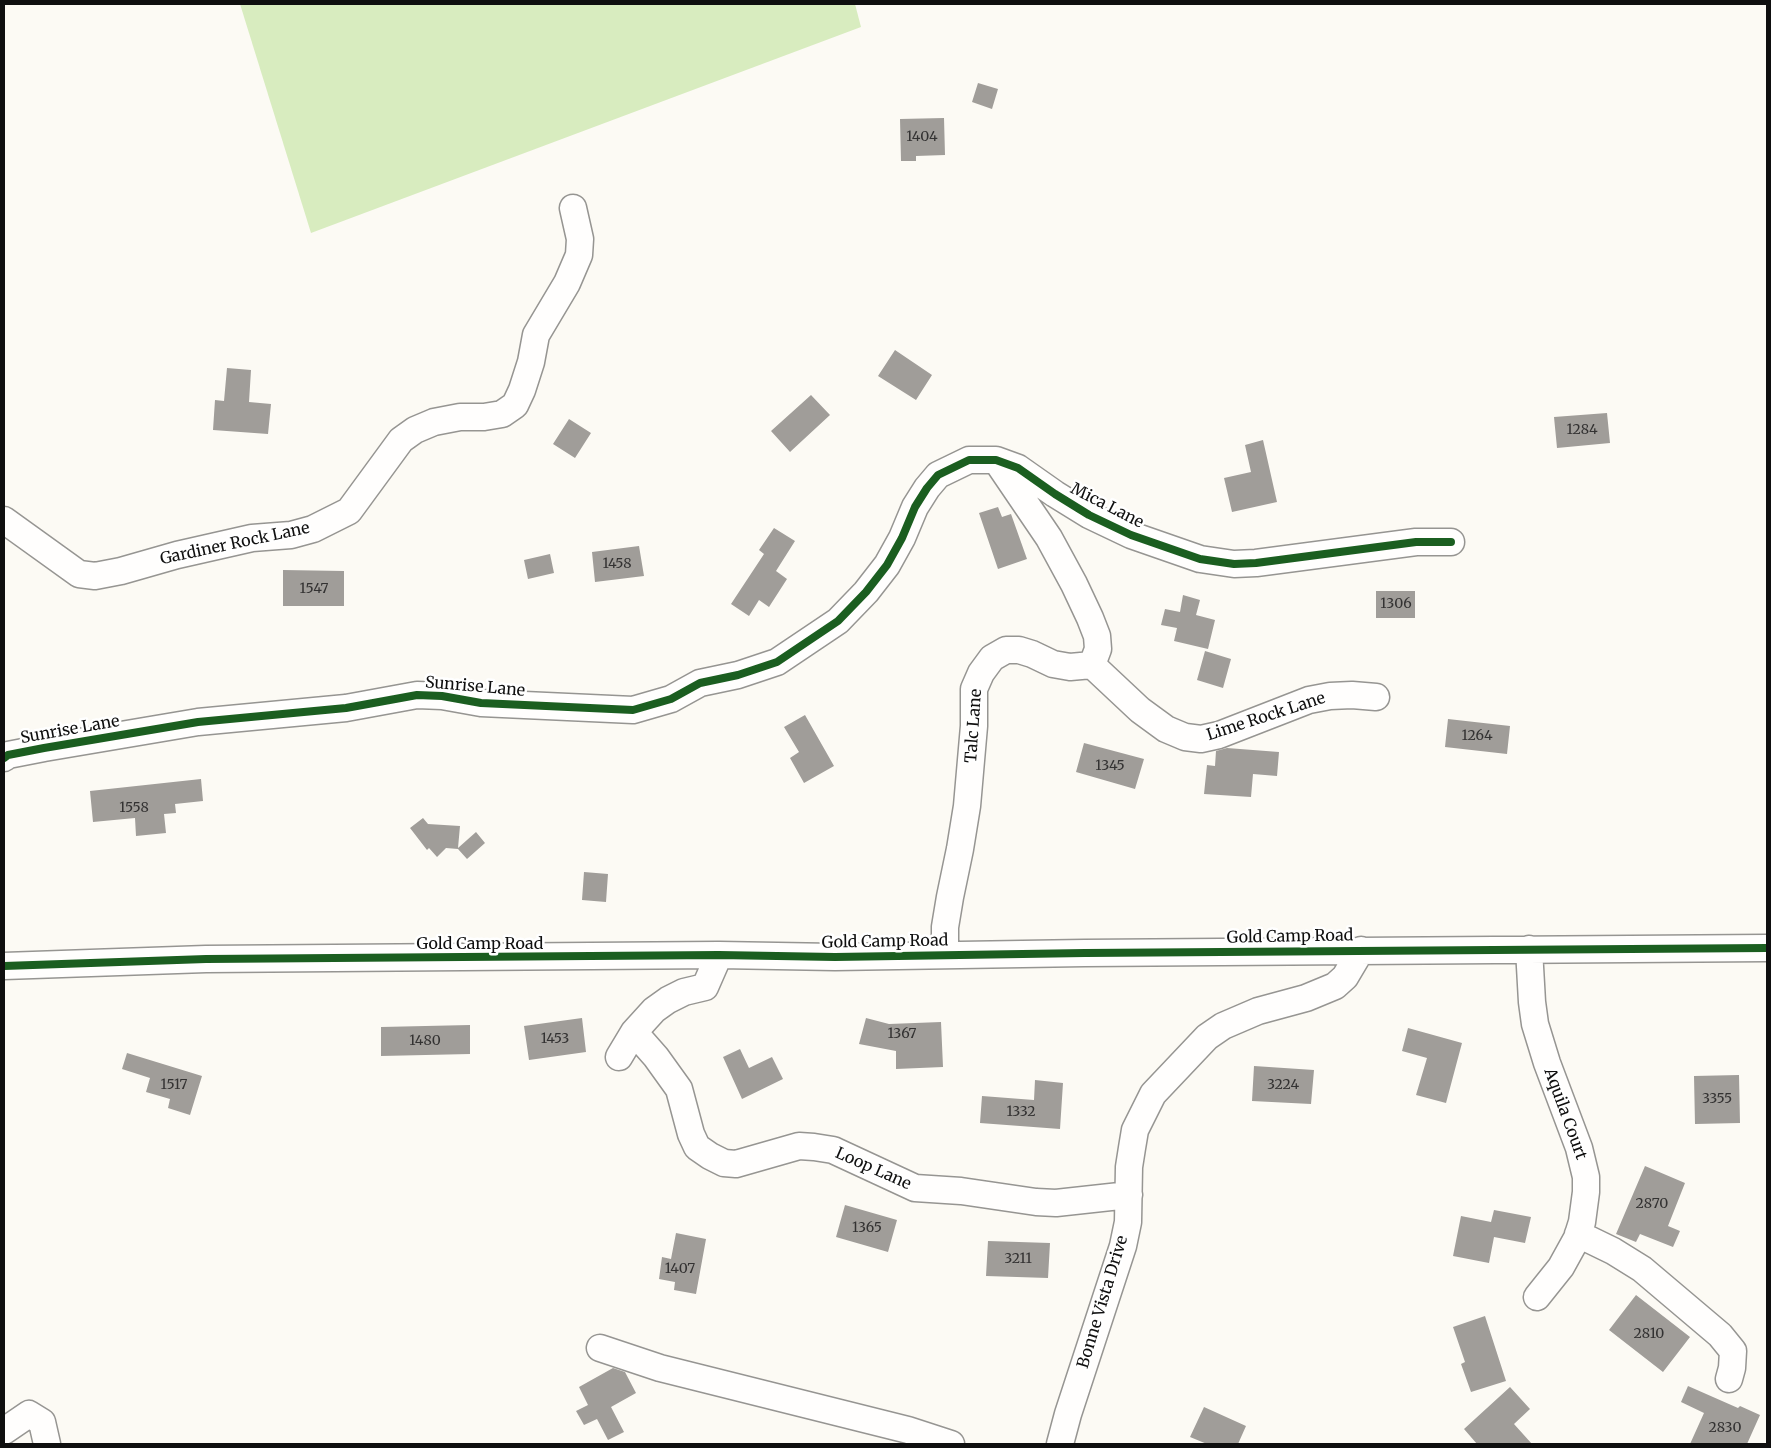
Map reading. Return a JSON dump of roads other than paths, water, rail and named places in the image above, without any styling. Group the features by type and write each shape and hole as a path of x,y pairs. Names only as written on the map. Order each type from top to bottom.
{"street":[{"name":"Gardiner Rock Lane","path":"4,520 79,574 95,576 252,538 291,535 313,529 349,511 401,440 415,430 434,422 502,414 515,405 531,362 536,335 567,284 580,255 580,239 573,208"},
{"name":"Mica Lane","path":"838,621 866,592 887,565 902,538 915,507 927,488 938,475 969,460 996,460 1018,468 1066,501 1131,535 1200,559 1234,564 1256,563 1416,542 1452,542"},
{"path":"996,460 1048,538 1074,584 1090,618 1097,636 1098,649 1092,665"},
{"name":"Sunrise Lane","path":"4,758 8,755 44,748 198,722 346,708 416,695 442,696 480,703 633,710 671,699 700,683 738,676 777,662 838,621"},
{"name":"Talc Lane","path":"945,955 945,927 967,806 974,726 974,689 981,673 992,658 1006,650 1019,650 1053,664 1070,667 1092,665"},
{"name":"Lime Rock Lane","path":"1092,665 1140,710 1166,729 1185,737 1201,739 1219,735 1309,700 1330,696 1352,695 1376,697"},
{"name":"Gold Camp Road","path":"4,966 206,959 719,955 834,957 1361,950 1767,948"},
{"name":"Aquila Court","path":"1529,949 1535,1024 1547,1063 1579,1148 1584,1169 1586,1192 1585,1207 1578,1234 1561,1267 1537,1298"},
{"name":"Bonne Vista Drive","path":"1060,1444 1123,1246 1128,1222 1129,1167 1135,1130 1153,1094 1207,1037 1223,1026 1258,1011 1306,998 1335,986 1345,977 1361,950"},
{"path":"619,1056 634,1032 654,1010 684,992 705,987 719,955"},
{"name":"Loop Lane","path":"634,1032 656,1057 679,1089 691,1134 697,1147 710,1156 724,1162 736,1164 798,1146 814,1147 833,1150 915,1188 961,1191 1036,1202 1056,1203 1129,1195"},
{"path":"1578,1234 1613,1251 1642,1270 1720,1335 1733,1351 1729,1379"},
{"path":"600,1348 660,1368 908,1430 951,1444"},
{"path":"4,1431 29,1414 45,1433"}]}
